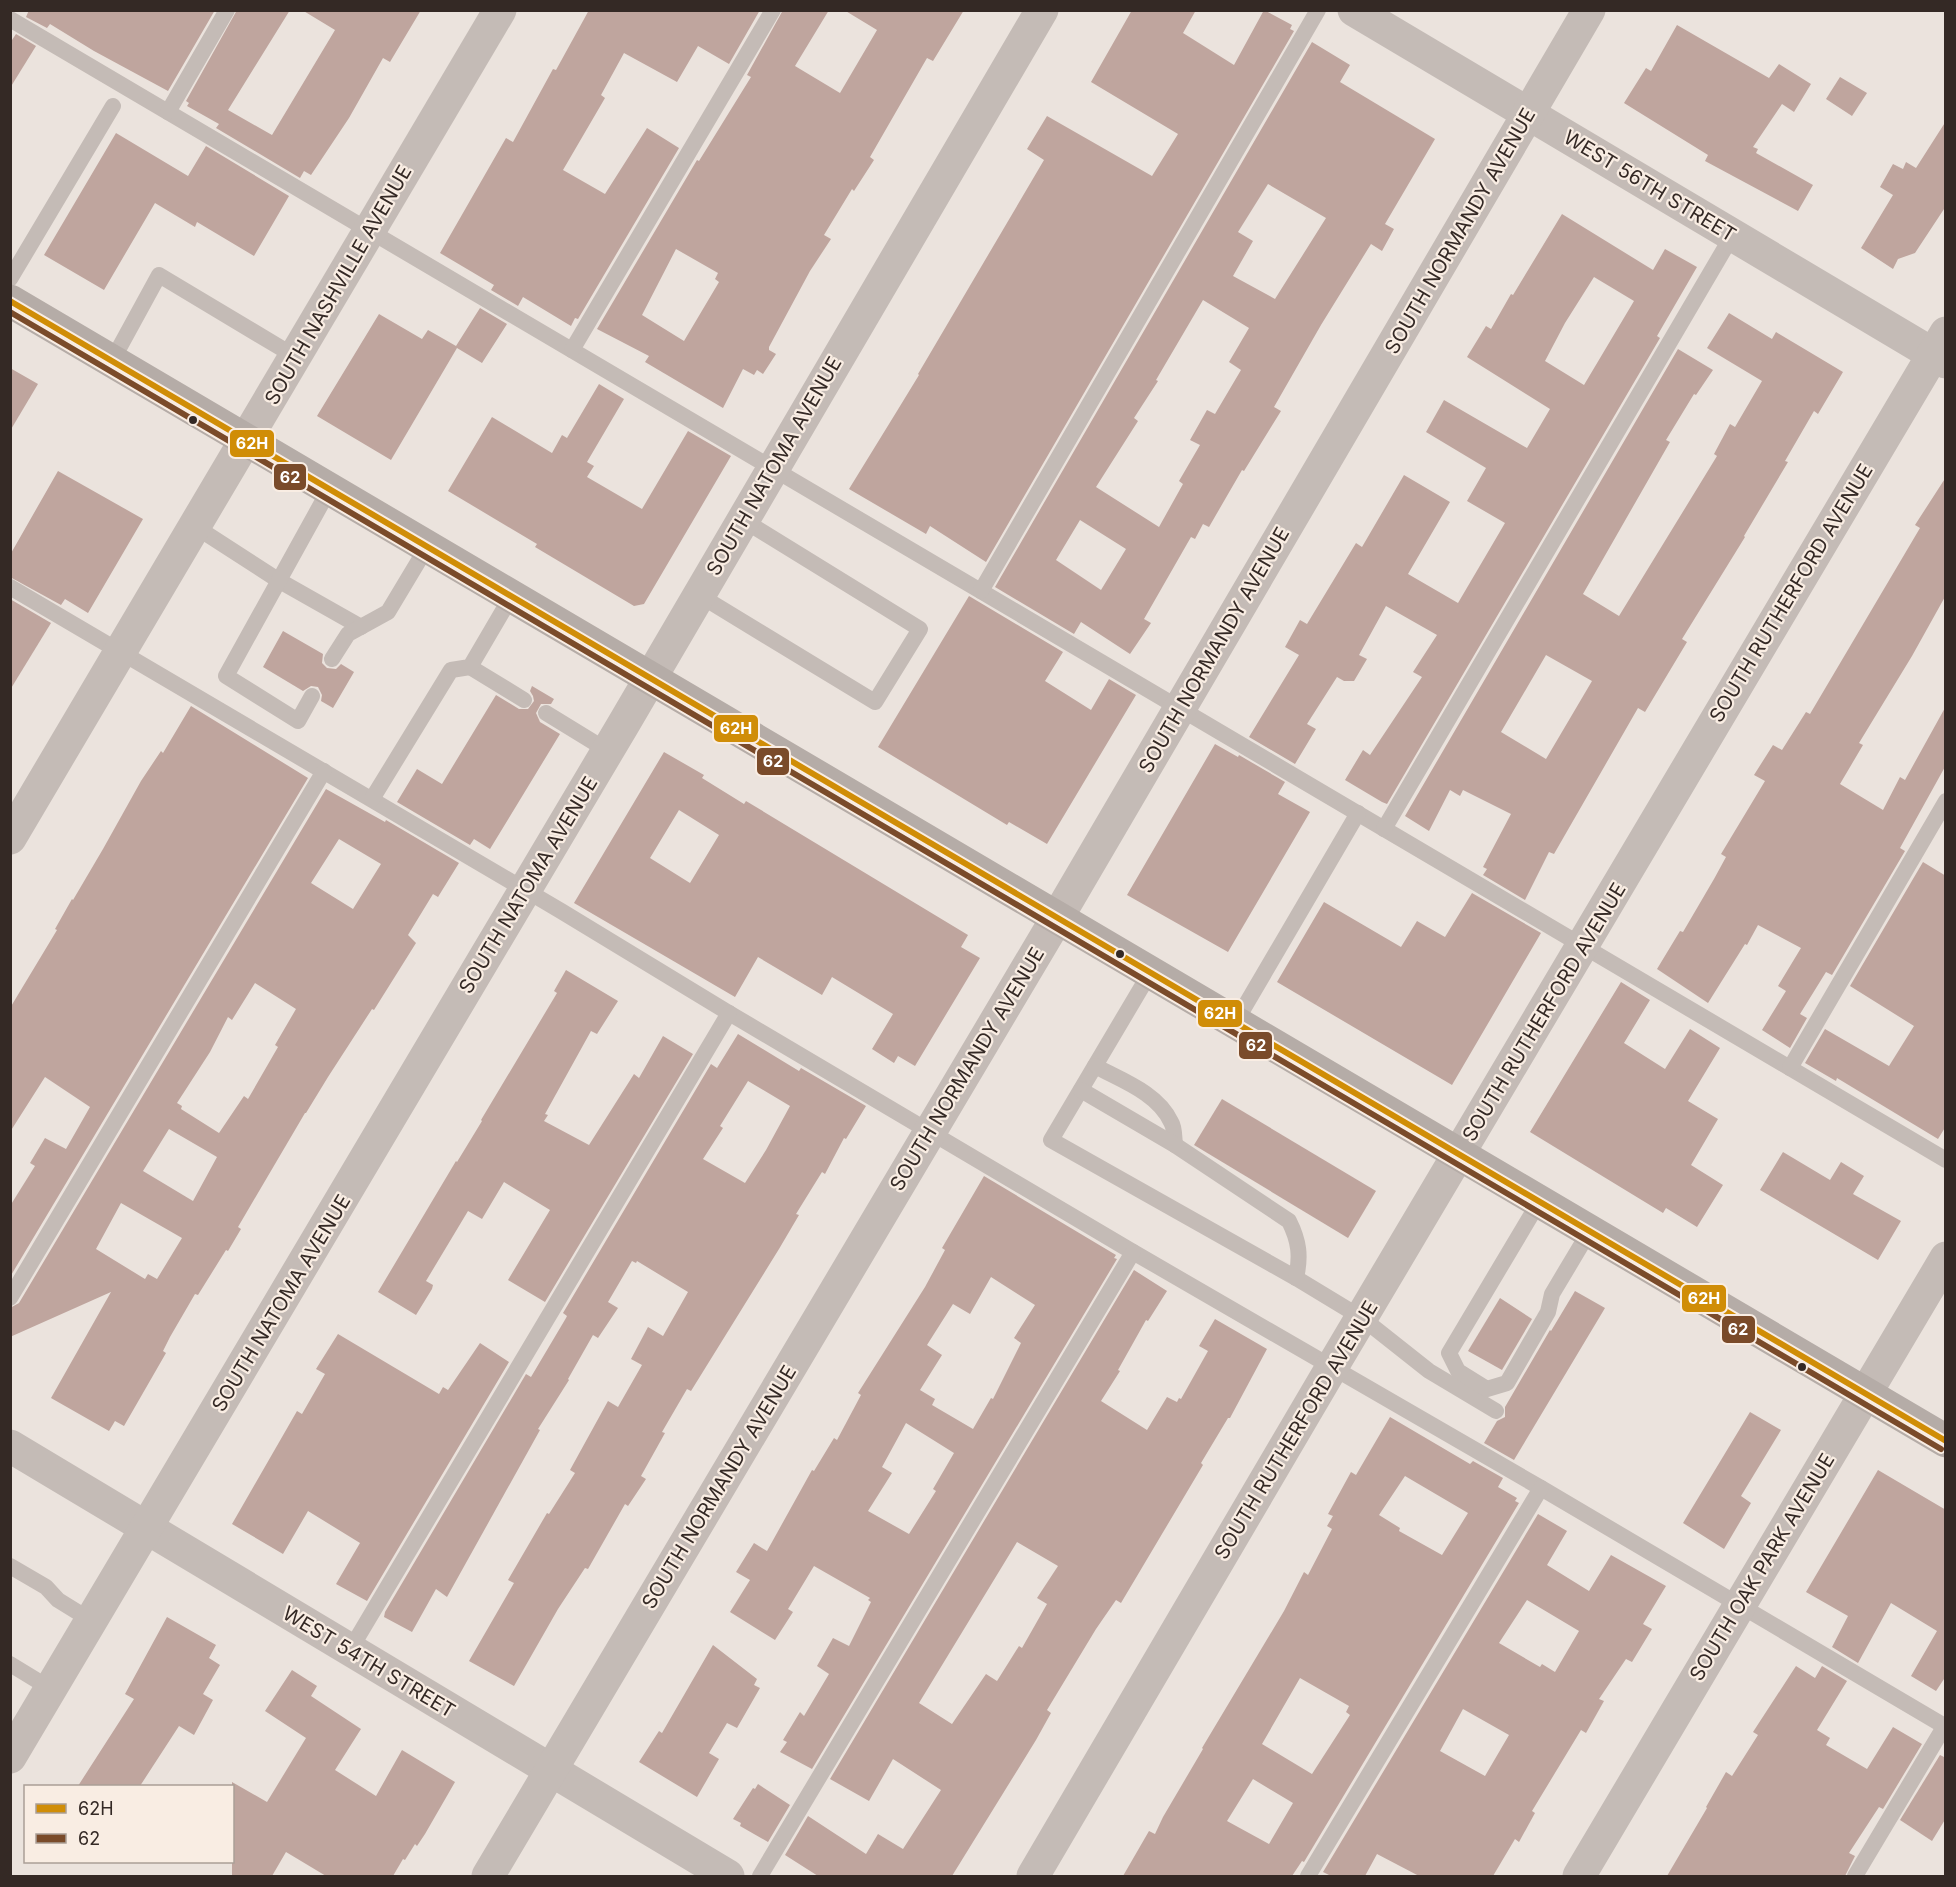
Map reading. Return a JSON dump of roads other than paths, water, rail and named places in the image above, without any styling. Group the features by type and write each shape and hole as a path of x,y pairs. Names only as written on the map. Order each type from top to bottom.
{"main road":[{"path":"10,301 1946,1441"}],"street":[{"name":"SOUTH NASHVILLE AVENUE","path":"10,838 500,10"},
{"name":"SOUTH NATOMA AVENUE","path":"10,1757 608,751 1042,10"},
{"name":"WEST 56TH STREET","path":"1354,10 1732,236 1941,350"},
{"name":"SOUTH NORMANDY AVENUE","path":"488,1876 1057,918 1589,10"},
{"name":"SOUTH RUTHERFORD AVENUE","path":"1033,1876 1582,946 1941,350"},
{"name":"SOUTH OAK PARK AVENUE","path":"1579,1876 1946,1258"},
{"name":"WEST 54TH STREET","path":"10,1446 728,1876"}],"lane":[{"path":"168,112 227,10"},
{"path":"572,350 773,10"},
{"path":"981,591 1318,10"},
{"path":"10,19 1946,1160"},
{"path":"10,279 113,106"},
{"path":"1384,829 1732,236"},
{"path":"112,361 159,275 296,357"},
{"path":"312,696 298,721 226,676 329,490"},
{"path":"699,595 875,702 920,628 743,520"},
{"path":"196,527 278,580 361,627"},
{"path":"332,659 348,634 388,612 427,547"},
{"path":"10,586 729,1013 932,1128 1133,1252 1541,1488 1945,1727 1855,1876"},
{"path":"470,667 511,597"},
{"path":"372,800 451,670 470,667 524,700"},
{"path":"546,713 608,751"},
{"path":"10,1298 324,771"},
{"path":"1790,1068 1946,801"},
{"path":"1235,1023 1358,813"},
{"path":"1150,973 1051,1140 1296,1278 1362,1318 1429,1371 1496,1411"},
{"path":"350,1650 729,1013"},
{"path":"1095,1066 1150,1096 1165,1111 1173,1124 1175,1145"},
{"path":"1081,1090 1175,1145 1289,1221 1297,1238 1300,1254 1296,1278"},
{"path":"1539,1202 1449,1353 1458,1371 1487,1389 1507,1383 1548,1312 1552,1294 1589,1232"},
{"path":"760,1876 1133,1252"},
{"path":"1429,1371 1482,1280 1496,1274"},
{"path":"1308,1876 1541,1488"},
{"path":"10,1566 46,1587 58,1600 92,1621"},
{"path":"10,1664 51,1689"}]}
